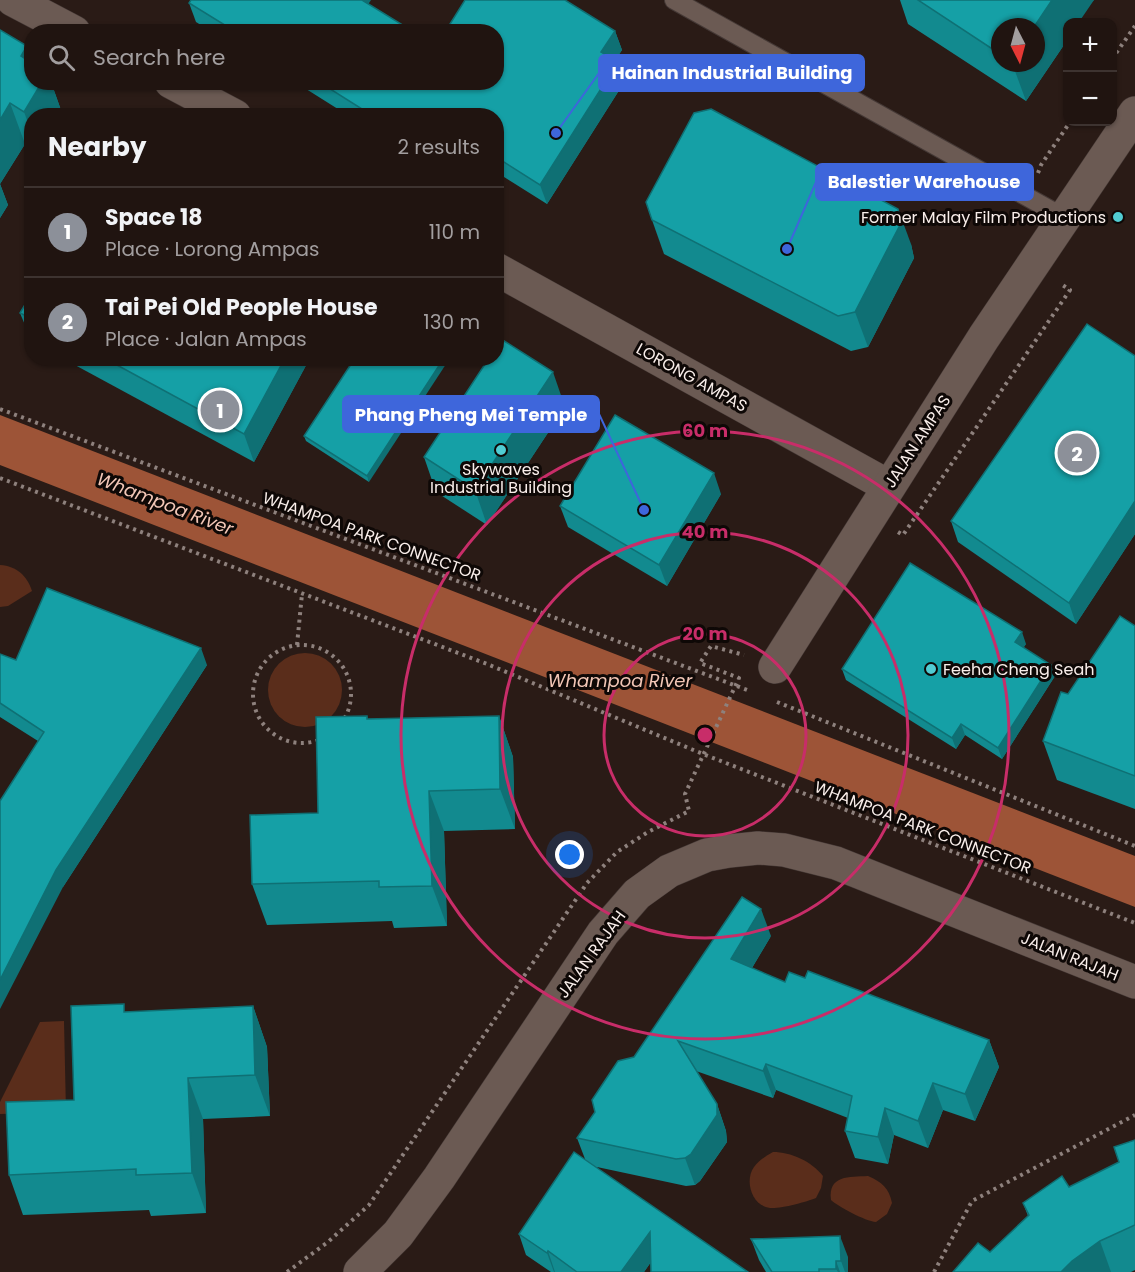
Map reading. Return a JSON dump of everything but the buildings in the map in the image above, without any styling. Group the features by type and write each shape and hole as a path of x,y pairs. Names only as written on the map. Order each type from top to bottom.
{"street":[{"path":"13,0 59,24"},
{"path":"186,90 220,108"},
{"name":"JALAN AMPAS","path":"775,667 984,337 1135,113"},
{"name":"LORONG AMPAS","path":"504,273 888,486"},
{"name":"JALAN RAJAH","path":"360,1272 398,1234 439,1178 603,933 637,894 669,871 706,855 758,848 784,850 836,863 1135,982"}],"lane":[{"path":"674,0 1065,218"}],"path":[{"path":"1117,53 1135,26"},
{"name":"WHAMPOA PARK CONNECTOR","path":"0,409 757,694"},
{"name":"WHAMPOA PARK CONNECTOR","path":"0,478 487,664 703,754 1135,923"},
{"path":"297,645 302,594"},
{"path":"297,645 313,645 328,652 340,662 348,675 352,691 350,707 344,721 333,733 319,741 303,743 287,741 273,734 262,723 252,696 257,674 270,656 297,645"},
{"path":"286,1272 328,1242 369,1205 587,883 617,852 648,832 689,811 685,794 735,685"},
{"path":"768,698 1135,846"},
{"path":"934,1272 972,1201 1135,1114"}],"shaded area":[{"path":"0,565 11,567 20,573 32,591 8,606 0,607"},
{"path":"305,653 326,659 336,669 342,690 336,711 326,721 305,727 284,721 274,711 268,690 274,669 284,659"},
{"path":"64,1021 66,1112 0,1114 0,1102 40,1022"},
{"path":"773,1152 800,1158 823,1176 816,1198 774,1208 758,1203 750,1186 751,1173 758,1162"},
{"path":"868,1176 884,1186 892,1203 887,1214 876,1222 852,1213 831,1200 831,1192 836,1182 847,1177"}],"water":[{"name":"Whampoa River","path":"0,415 1135,856 1135,907 0,465"}],"place":[{"name":"Hainan Industrial Building","path":"556,133"},
{"name":"Former Malay Film Productions","path":"1118,217"},
{"name":"Balestier Warehouse","path":"787,249"},
{"name":"Space 18","path":"220,410"},
{"name":"Skywaves Industrial Building","path":"501,450"},
{"name":"Tai Pei Old People House","path":"1077,453"},
{"name":"Phang Pheng Mei Temple","path":"644,510"},
{"name":"Feeha Cheng Seah","path":"931,669"}]}
